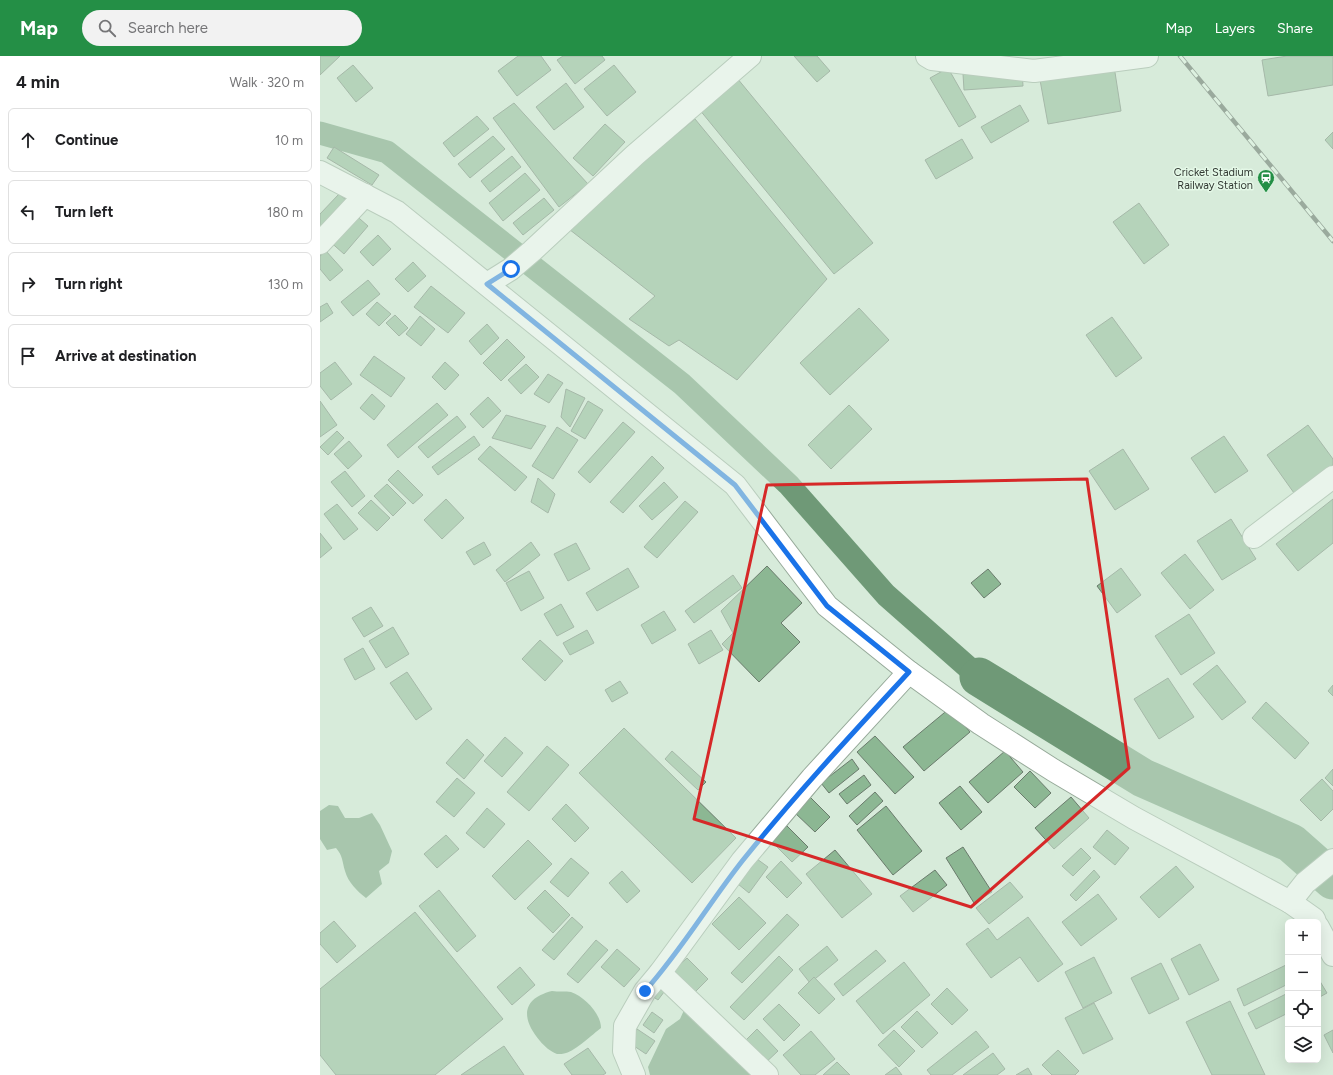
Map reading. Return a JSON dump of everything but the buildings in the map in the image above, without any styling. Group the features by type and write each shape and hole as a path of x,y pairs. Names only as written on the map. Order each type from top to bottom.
{"street":[{"path":"487,284 511,269 532,251 635,155 750,56"},
{"path":"927,56 932,59 1034,71 1147,56"},
{"path":"320,172 397,212 735,485 827,606 909,672 982,724 1053,770 1134,818 1290,902 1314,919"},
{"path":"320,243 365,195"},
{"path":"1254,536 1333,477"},
{"path":"634,1075 624,1051 625,1026 645,991 660,973 742,861 812,778 909,672"},
{"path":"1290,902 1305,883 1333,860"},
{"path":"1321,933 1333,955"},
{"path":"660,973 767,1075"}],"highlighted area":[{"path":"1087,479 1129,768 971,907 694,819 767,485"}],"shaded area":[{"path":"329,805 338,806 345,818 359,818 372,813 380,825 392,851 389,863 379,871 382,884 366,898 348,879 341,856 336,848 327,850 320,839 320,811"},
{"path":"552,991 571,992 582,998 595,1012 601,1028 579,1046 564,1054 557,1054 544,1045 534,1033 527,1018 529,1005 534,999"},
{"path":"685,1008 752,1075 650,1075 648,1067 666,1029 680,1019"}],"waterway":[{"path":"320,133 387,152 682,384 789,485 886,595 979,677"},
{"path":"979,677 1143,778 1291,843 1333,880"}],"railway":[{"path":"1180,56 1333,241"}],"place":[{"name":"Cricket Stadium Railway Station","path":"1266,193"}],"route":[{"path":"511,269 487,284 735,485 827,606 909,672 812,778 742,861 660,973 645,991"}]}
